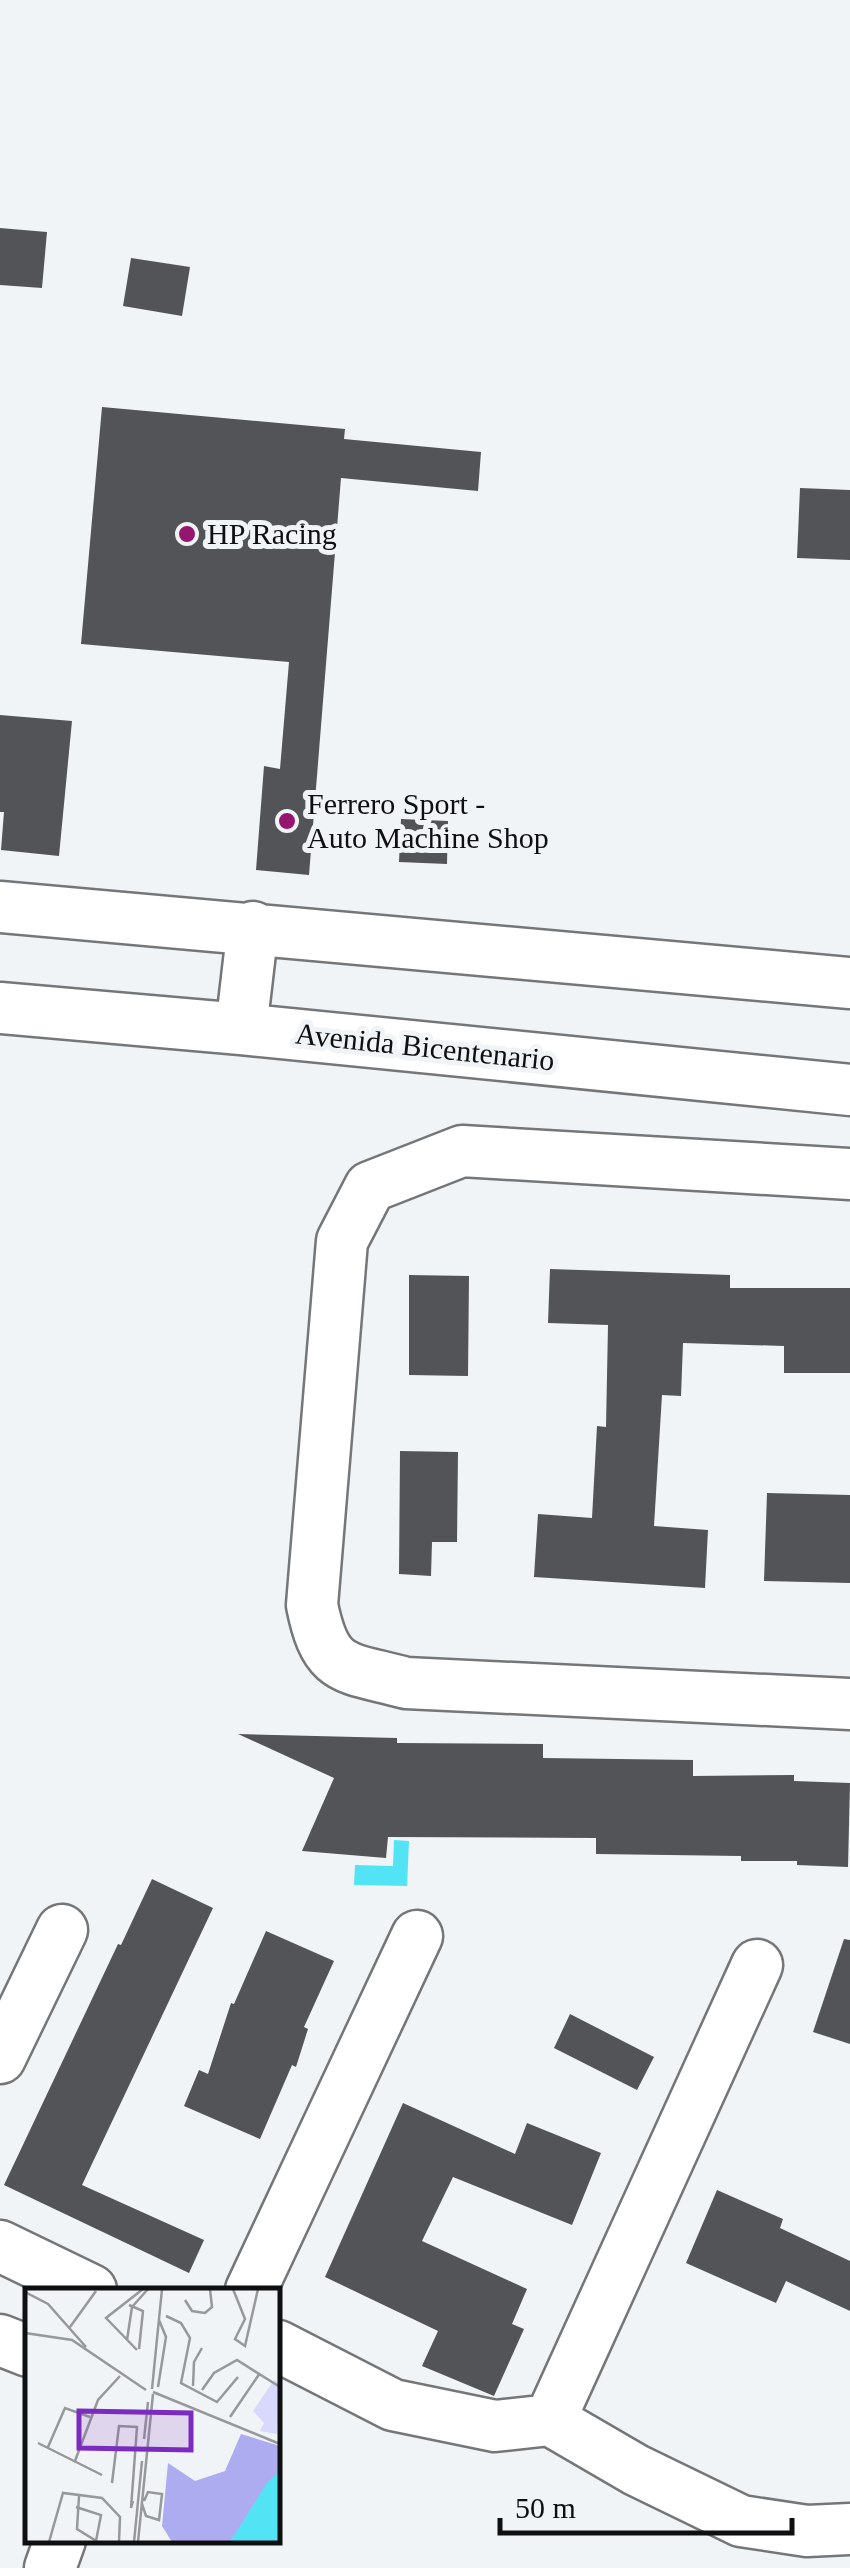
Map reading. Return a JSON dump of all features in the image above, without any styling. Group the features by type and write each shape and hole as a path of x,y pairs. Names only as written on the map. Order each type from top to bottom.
{"street":[{"path":"0,907 850,984"},
{"path":"242,1029 253,927"},
{"name":"Avenida Bicentenario","path":"0,1008 850,1090"},
{"path":"850,1174 462,1151 370,1187 342,1241 312,1605 319,1638 338,1664 406,1683 850,1704"},
{"path":"0,2058 62,1930"},
{"path":"252,2288 417,1936"},
{"path":"550,2420 757,1966"},
{"path":"0,2246 87,2288"},
{"path":"0,2340 25,2350"},
{"path":"280,2347 392,2405 495,2426 550,2420 636,2470 740,2521 807,2532 848,2525"},
{"path":"50,2568 59,2543"}],"water":[{"path":"394,1840 409,1841 407,1886 354,1885 355,1865 393,1866"}],"building":[{"path":"0,228 47,232 42,288 0,285"},
{"path":"131,258 190,267 182,316 123,306"},
{"name":"HP Racing","path":"102,407 345,429 344,439 481,452 478,491 341,478 309,875 256,870 264,766 280,769 289,662 81,644"},
{"path":"800,488 850,490 850,560 797,558"},
{"path":"0,715 72,721 59,856 1,850 4,812 0,812"},
{"path":"401,819 448,821 447,864 399,862"},
{"path":"550,1269 730,1275 730,1288 850,1288 850,1373 784,1373 784,1346 683,1343 681,1396 662,1395 654,1526 708,1530 705,1588 534,1577 538,1514 592,1518 597,1426 606,1427 608,1325 548,1323"},
{"path":"409,1275 469,1276 468,1376 409,1375"},
{"path":"400,1451 458,1452 457,1542 432,1542 431,1576 399,1574"},
{"path":"767,1493 850,1495 850,1583 764,1581"},
{"path":"238,1734 397,1738 397,1743 543,1744 543,1758 693,1760 693,1776 794,1775 794,1781 850,1783 848,1867 797,1865 797,1861 741,1861 741,1856 596,1854 596,1838 388,1837 386,1858 302,1851 334,1778"},
{"path":"152,1879 213,1908 82,2185 204,2240 189,2273 4,2185"},
{"path":"266,1931 334,1961 304,2027 308,2029 296,2067 292,2065 260,2139 184,2106 199,2070 208,2074 231,2003 234,2004"},
{"path":"844,1939 850,1940 850,2044 813,2032"},
{"path":"570,2014 654,2057 637,2090 554,2048"},
{"path":"403,2103 515,2154 527,2123 601,2153 572,2225 453,2177 422,2241 527,2289 512,2324 524,2329 494,2396 422,2366 438,2331 325,2277"},
{"path":"717,2190 783,2219 780,2228 850,2261 850,2311 786,2281 776,2303 686,2263"}],"place":[{"name":"HP Racing","path":"187,534"},
{"name":"Ferrero Sport - Auto Machine Shop","path":"287,821"}]}
